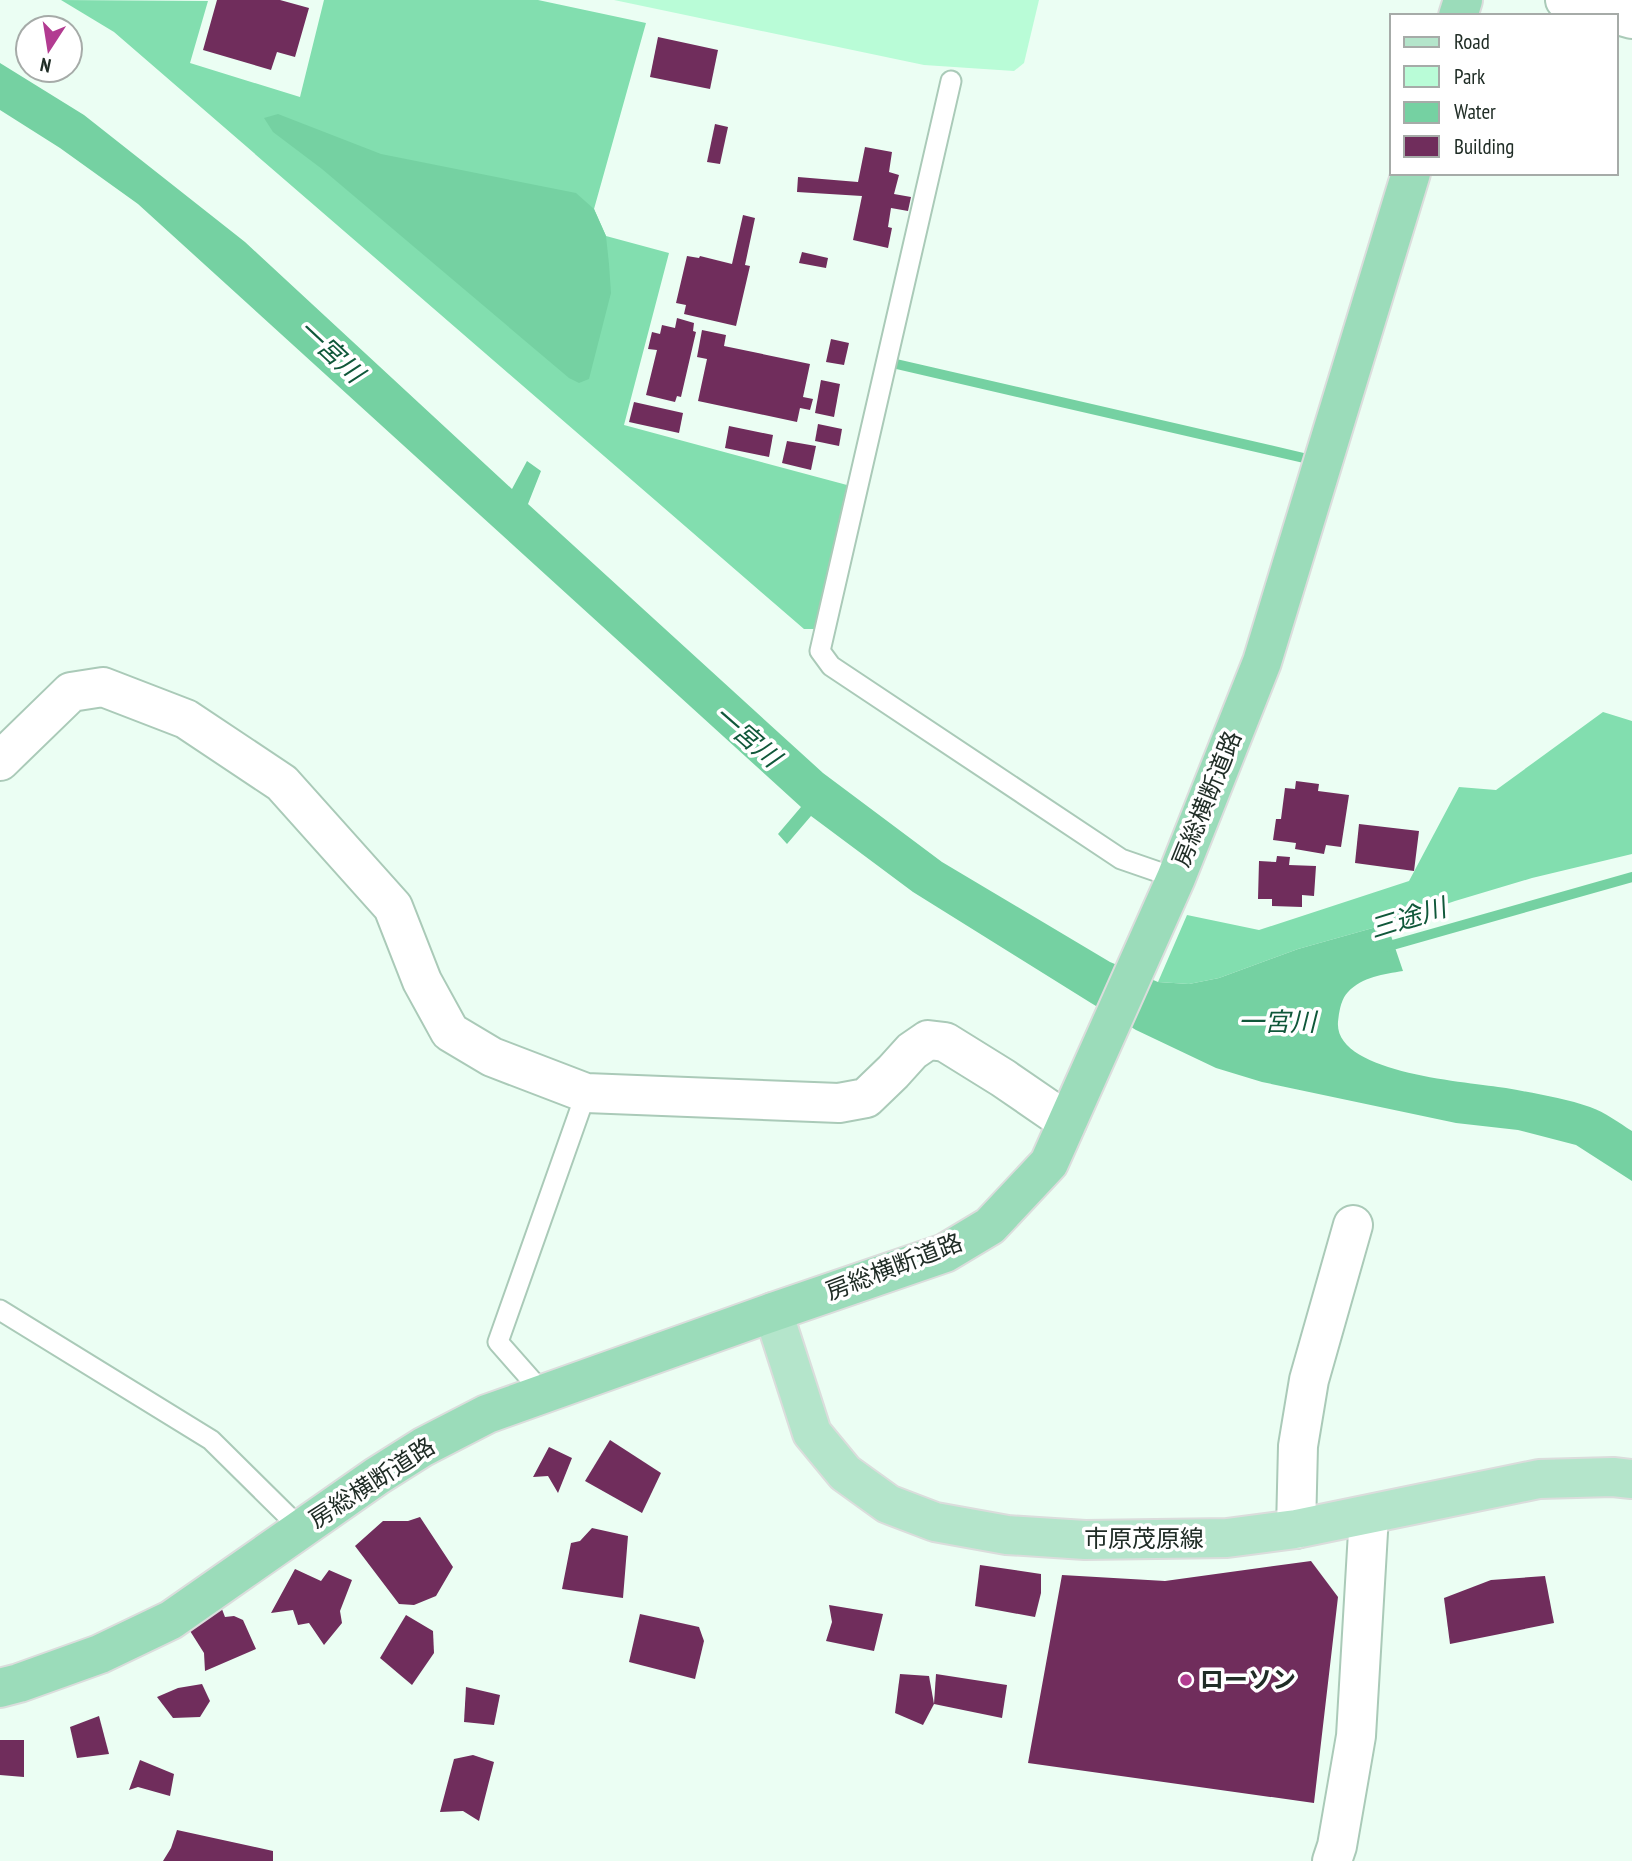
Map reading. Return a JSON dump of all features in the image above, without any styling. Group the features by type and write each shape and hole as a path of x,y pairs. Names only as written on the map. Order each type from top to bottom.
{"highway":[{"name":"房総横断道路","path":"0,1688 19,1684 100,1654 171,1620 423,1447 486,1414 773,1311 945,1253 990,1226 1049,1163 1176,878 1262,662 1410,175"}],"main road":[{"name":"市原茂原線","path":"773,1311 812,1433 845,1473 888,1504 935,1522 1007,1535 1154,1541 1227,1538 1296,1529 1539,1479 1632,1479"}],"street":[{"path":"1565,0 1614,14"},
{"path":"0,761 71,692 103,687 186,719 282,783 393,907 422,981 450,1032 492,1057 586,1093 839,1103 866,1098 912,1051 928,1040 945,1042 1067,1122"},
{"path":"1296,1529 1298,1446 1308,1380 1353,1225"},
{"path":"1332,1861 1356,1736 1368,1515"}],"lane":[{"path":"951,80 820,651 831,666 1121,859 1176,878"},
{"path":"543,1393 498,1342 586,1093"},
{"path":"0,1310 211,1440 301,1530"}],"green space":[{"path":"614,0 1039,0 1024,63 1014,71 924,65"}],"shaded area":[{"path":"61,0 208,1 190,63 300,97 324,0 538,0 646,23 594,209 606,236 669,253 624,425 847,485 815,629 804,629 114,32"},
{"path":"1603,712 1632,721 1632,854 1532,878 1455,901 1387,924 1298,949 1219,978 1189,984 1158,982 1187,915 1259,930 1409,881 1459,787 1496,790"}],"water":[{"name":"一宮川","path":"0,63 14,72 14,84 34,84 84,115 245,242 512,489 527,461 541,471 528,504 823,773 942,862 1110,962 1158,982 1189,984 1219,978 1298,949 1387,924 1403,971 1367,980 1348,992 1338,1018 1343,1040 1358,1053 1380,1064 1407,1072 1548,1096 1601,1112 1632,1131 1632,1181 1576,1145 1518,1130 1456,1123 1262,1082 1216,1068 1136,1030 1091,1003 913,892 811,816 787,844 778,834 801,807 138,204 60,148 0,110"},
{"path":"278,114 381,154 576,193 594,209 606,236 609,264 611,293 589,379 579,383 569,378 322,169 273,132 264,118"}],"building":[{"path":"217,0 280,0 309,8 295,57 277,52 271,70 203,50"},
{"path":"658,37 718,50 710,89 650,77"},
{"path":"715,124 728,127 720,164 707,162"},
{"path":"865,147 892,152 889,172 899,175 894,194 911,197 908,211 891,208 888,227 892,228 888,248 853,240 862,196 797,192 798,177 858,182"},
{"path":"743,215 755,218 745,265 750,266 736,326 684,314 686,305 676,303 687,256 700,256 732,264"},
{"path":"802,252 828,258 826,268 799,263"},
{"path":"677,318 694,323 693,331 696,332 681,397 677,396 675,402 646,395 657,350 648,349 652,332 660,334 662,325 675,328"},
{"path":"702,330 726,335 724,346 810,364 803,397 813,399 810,410 800,408 797,422 698,401 707,359 697,357"},
{"path":"831,339 849,343 844,365 826,362"},
{"path":"821,380 840,384 834,417 815,413"},
{"path":"634,402 683,413 679,433 629,422"},
{"path":"818,424 842,429 839,446 815,441"},
{"path":"729,426 773,435 769,457 725,448"},
{"path":"787,441 816,446 811,470 782,463"},
{"path":"1296,781 1319,784 1318,791 1349,795 1341,847 1326,845 1324,854 1295,849 1296,843 1273,840 1276,819 1281,819 1285,788 1295,789"},
{"path":"1359,824 1419,831 1414,871 1355,863"},
{"path":"1277,856 1290,857 1289,865 1316,866 1314,896 1302,895 1302,907 1272,906 1272,899 1258,899 1259,861 1276,862"},
{"path":"610,1440 661,1473 642,1513 585,1481"},
{"path":"549,1447 572,1458 558,1493 548,1476 533,1477"},
{"path":"420,1517 453,1567 436,1596 414,1605 399,1604 355,1546 383,1521 408,1521"},
{"path":"592,1528 628,1536 623,1598 562,1589 571,1543 580,1541"},
{"name":"ローソン","path":"1311,1561 1338,1597 1314,1803 1028,1763 1062,1575 1165,1581"},
{"path":"980,1565 1041,1574 1041,1593 1035,1617 975,1606"},
{"path":"295,1569 321,1581 329,1570 352,1580 340,1611 342,1623 324,1645 309,1623 298,1625 293,1610 271,1613"},
{"path":"1545,1576 1554,1623 1450,1644 1444,1598 1491,1580"},
{"path":"220,1604 225,1617 234,1616 243,1620 256,1649 205,1671 204,1653 185,1623"},
{"path":"829,1605 883,1614 874,1651 826,1641 832,1622"},
{"path":"640,1614 699,1627 704,1641 695,1679 629,1662"},
{"path":"406,1615 433,1631 434,1653 412,1685 380,1658"},
{"path":"900,1674 929,1676 934,1704 923,1725 895,1713"},
{"path":"936,1674 1007,1685 1002,1718 934,1704"},
{"path":"202,1684 210,1701 200,1717 173,1718 157,1697 178,1688"},
{"path":"466,1687 500,1695 494,1725 464,1722"},
{"path":"99,1716 109,1754 77,1758 70,1727"},
{"path":"0,1740 24,1740 24,1777 0,1775"},
{"path":"473,1755 494,1762 479,1821 463,1811 440,1812 454,1759"},
{"path":"140,1760 174,1774 170,1796 138,1787 129,1790"},
{"path":"177,1830 273,1851 273,1861 163,1861"}],"waterway":[{"path":"892,363 1308,459"},
{"name":"三途川","path":"1382,948 1632,877"}],"place":[{"name":"ローソン","path":"1186,1680"}]}
